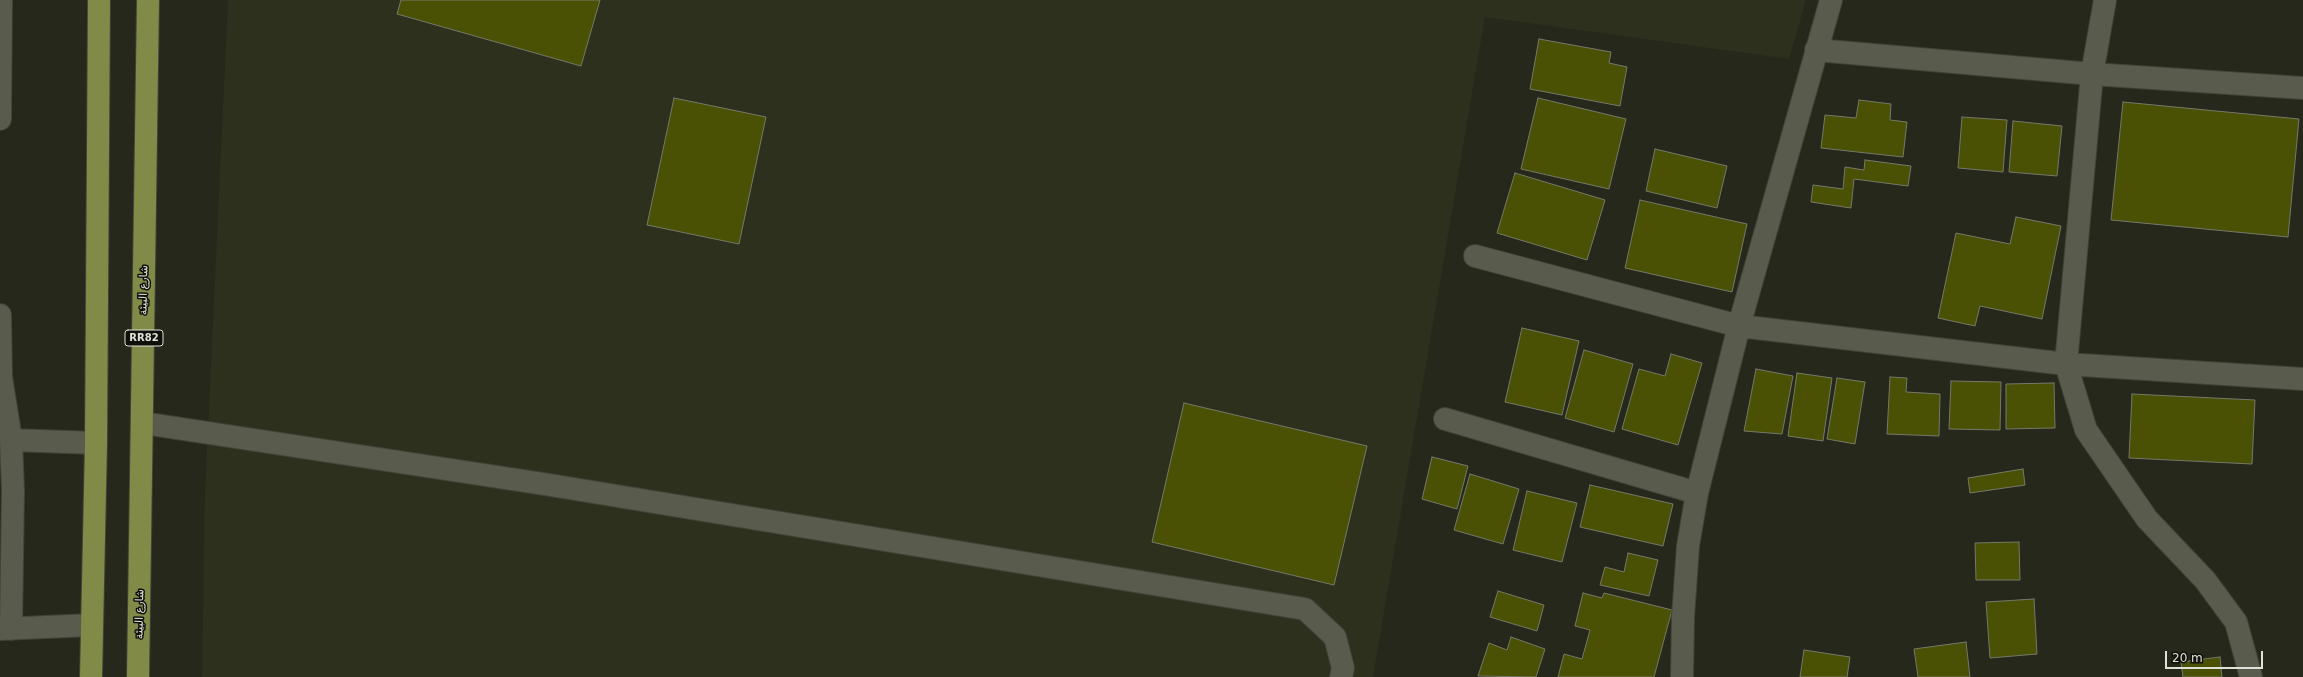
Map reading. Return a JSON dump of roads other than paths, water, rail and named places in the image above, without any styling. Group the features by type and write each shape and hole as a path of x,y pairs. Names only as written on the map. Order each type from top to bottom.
{"highway":[{"path":"91,677 96,443 99,0"},
{"name":"شارع البيئة","path":"138,677 143,424 148,0"}],"street":[{"path":"0,119 1,0"},
{"path":"1682,677 1683,618 1688,546 1697,493 1739,326 1831,0"},
{"path":"2105,0 2092,74 2066,364 2086,430 2148,519 2205,580 2236,622 2251,677"},
{"path":"1816,50 2092,74 2303,88"},
{"path":"1475,256 1739,326 2066,364 2303,379"},
{"path":"0,315 1,377 11,440 13,490 6,629 92,626"},
{"path":"1445,419 1697,493"},
{"path":"143,424 544,484 1305,609 1335,637 1342,668 1341,677"},
{"path":"11,440 96,443"}]}
